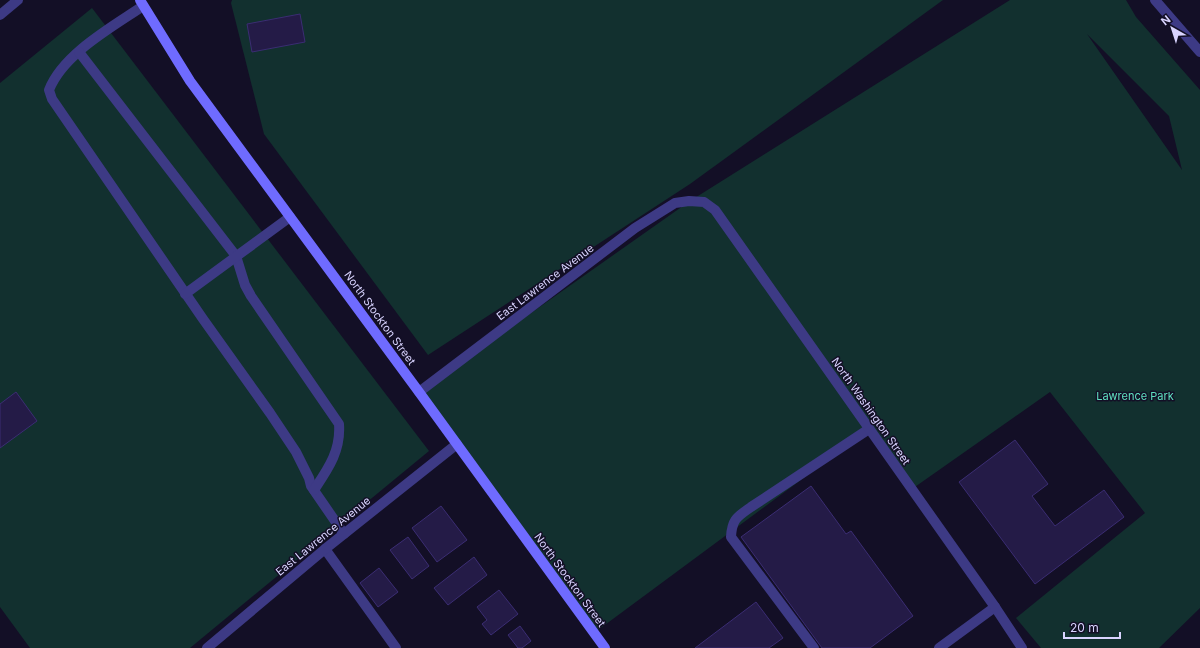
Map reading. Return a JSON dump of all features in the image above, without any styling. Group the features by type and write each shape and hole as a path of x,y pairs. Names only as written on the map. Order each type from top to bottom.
{"street":[{"path":"0,14 18,0"},
{"path":"1155,0 1200,52"},
{"path":"142,3 79,52 62,68 52,80 49,90 52,99 185,294 270,413 296,452 314,490 344,534"},
{"name":"North Stockton Street","path":"142,3 190,81 605,648"},
{"path":"79,52 236,256 245,285 251,296 338,424 340,435 331,464 314,490"},
{"name":"East Lawrence Avenue","path":"419,392 635,228 675,203 690,200"},
{"name":"North Washington Street","path":"690,200 704,202 715,210 995,607 1022,648"},
{"path":"185,294 290,217"},
{"path":"814,648 731,537 731,526 737,518 751,507 869,430"},
{"name":"East Lawrence Avenue","path":"207,648 325,549 456,444"},
{"path":"325,549 396,648"},
{"path":"939,648 995,607"}],"green space":[{"path":"232,0 943,0 690,184 428,355 264,134 231,3"},
{"name":"Lawrence Park","path":"1010,0 1126,0 1136,17 1200,90 1200,608 1159,648 1041,648 1016,618 1145,513 1050,392 912,489 867,431 594,633 419,392 690,201","holes":["1087,34 1169,116 1182,170"]},
{"path":"92,8 429,451 190,648 30,648 0,607 0,83"}],"building":[{"path":"300,14 305,42 252,52 247,24"},
{"path":"16,392 37,421 0,448 0,404"},
{"path":"1015,440 1048,484 1032,496 1055,526 1104,490 1124,517 1035,584 959,482"},
{"path":"811,486 846,534 851,531 913,616 870,648 822,648 741,537"},
{"path":"441,506 467,540 437,562 412,528"},
{"path":"408,537 429,566 412,579 390,550"},
{"path":"474,557 487,575 448,605 434,588"},
{"path":"379,568 398,592 378,607 360,583"},
{"path":"499,590 518,614 491,635 482,624 487,620 477,607"},
{"path":"756,602 783,638 769,648 695,648"},
{"path":"520,626 531,641 522,648 518,648 508,635"}]}
